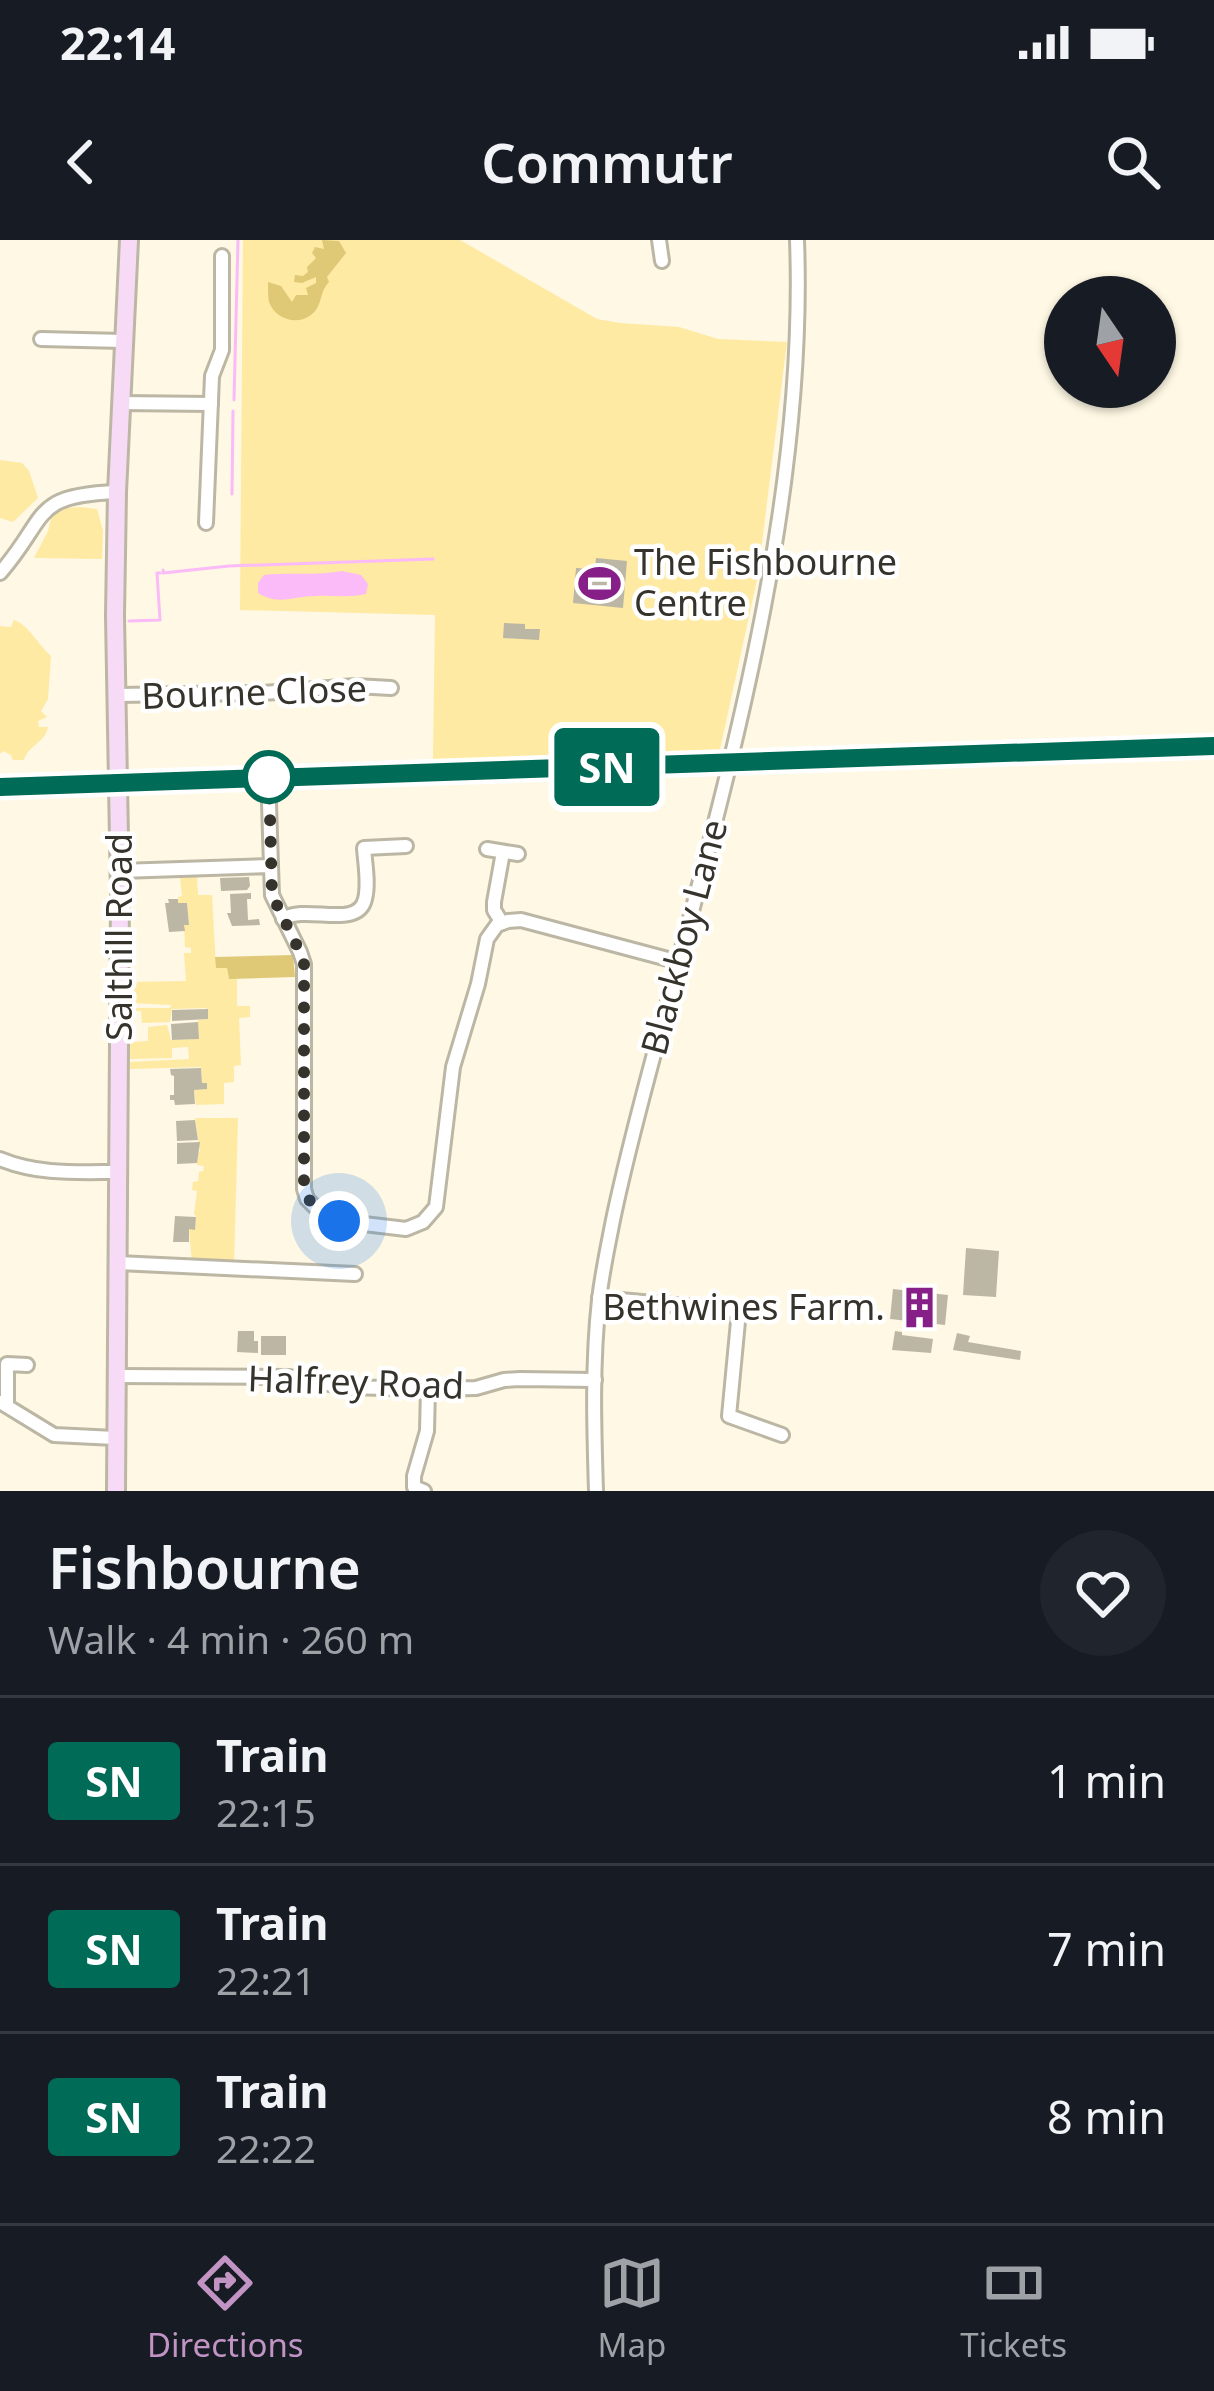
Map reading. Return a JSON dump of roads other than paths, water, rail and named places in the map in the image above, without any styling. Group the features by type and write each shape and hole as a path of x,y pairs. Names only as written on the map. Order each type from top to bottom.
{"street":[{"name":"Salthill Road","path":"116,1491 117,492 129,240"},
{"path":"659,240 662,261"},
{"name":"Blackboy Lane","path":"596,1491 599,1298 627,1158 728,768 773,555 787,465 798,336 797,240"},
{"path":"206,523 212,376 221,350 222,256"},
{"path":"206,275 223,274"},
{"path":"41,339 123,341"},
{"path":"120,403 211,404"},
{"path":"0,573 45,508 82,494 117,492"},
{"name":"Bourne Close","path":"116,695 391,688"},
{"path":"269,802 272,895 304,964 304,1189 308,1199 332,1220 406,1228 423,1222 437,1201 453,1067 492,930 513,920 534,923 679,962"},
{"path":"283,919 302,912 351,914 365,900 364,848 406,846"},
{"path":"487,849 518,854"},
{"path":"502,852 494,910 502,923"},
{"path":"119,871 271,866"},
{"path":"0,1159 44,1172 118,1172"},
{"path":"118,1263 355,1274"},
{"path":"599,1298 739,1311 729,1416 782,1435"},
{"path":"28,1365 7,1364 4,1404 54,1435 115,1438"},
{"name":"Halfrey Road","path":"117,1376 290,1377 345,1387 428,1390 468,1389 520,1379 595,1380"},
{"path":"424,1491 414,1487 414,1477 427,1431 428,1390"}],"waterway":[{"path":"234,400 238,240"},
{"path":"232,494 233,411"},
{"path":"163,570 433,559"},
{"path":"129,621 160,620 160,573"}],"railway":[{"path":"0,793 1214,752"}],"train":[{"name":"SN","path":"0,787 1214,746"}],"place":[{"name":"The Fishbourne Centre","path":"600,583"},
{"name":"Bethwines Farm.","path":"919,1307"}]}
